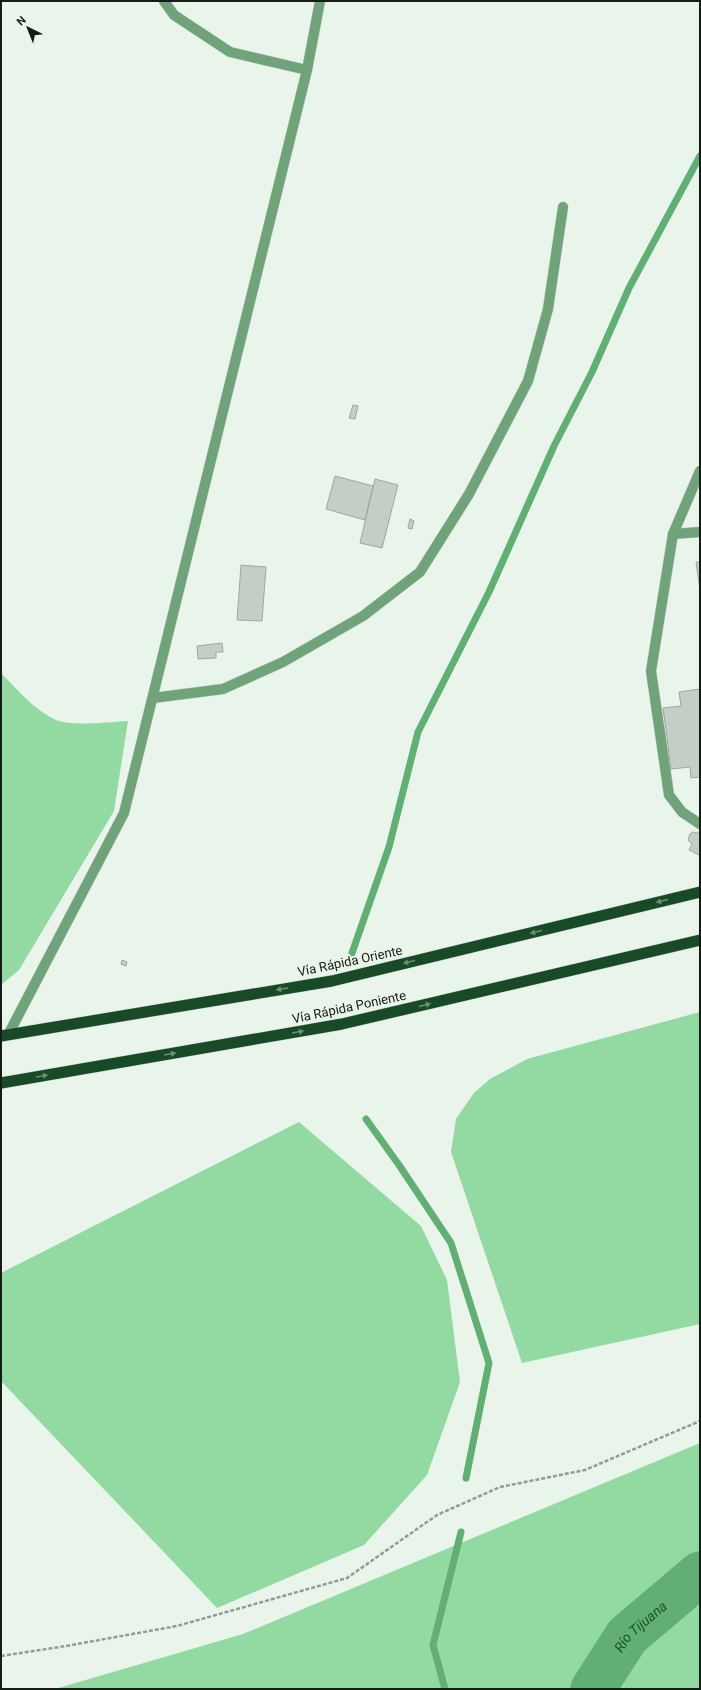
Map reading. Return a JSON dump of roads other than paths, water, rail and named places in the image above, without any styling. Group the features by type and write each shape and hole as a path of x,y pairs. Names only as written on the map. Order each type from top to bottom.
{"highway":[{"name":"Vía Rápida Oriente","path":"4,1035 332,981 700,892"},
{"name":"Vía Rápida Poniente","path":"1,1083 342,1024 700,940"}],"street":[{"path":"164,1 174,15 230,52 307,70"},
{"path":"4,1035 124,813 307,70 320,1"},
{"path":"153,698 223,688 283,662 364,616 420,572 469,494 528,381 548,309 563,207"},
{"path":"700,470 673,534 651,671 669,795 682,812 700,824"},
{"path":"673,534 700,532"},
{"path":"682,812 700,816"}],"waterway":[{"path":"352,953 389,847 418,732 489,592 554,446 592,372 629,288 700,156"},
{"path":"366,1119 399,1165 451,1243 489,1363 466,1478"},
{"path":"445,1689 433,1645 461,1532"},
{"name":"Río Tijuana","path":"593,1689 627,1636 700,1574"}]}
